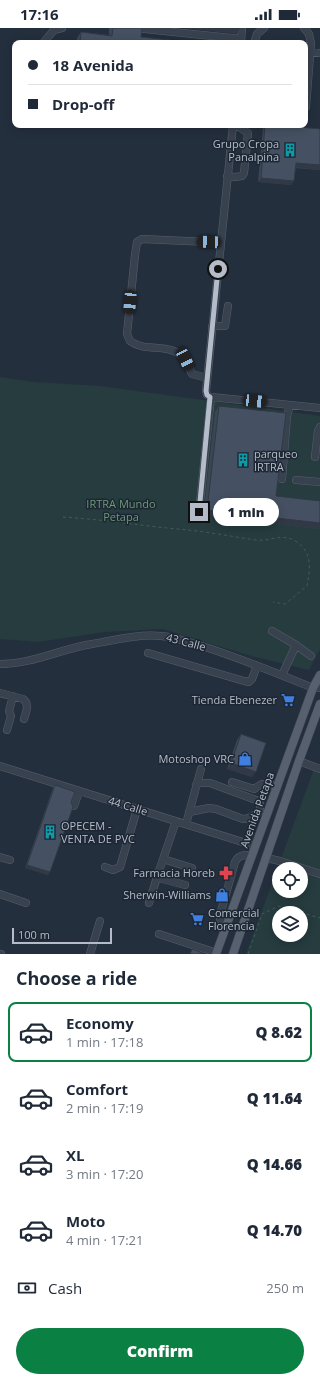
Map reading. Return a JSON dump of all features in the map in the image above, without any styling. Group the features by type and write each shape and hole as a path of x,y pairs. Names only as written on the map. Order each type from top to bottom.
{"main road":[{"name":"Avenida Petapa","path":"217,954 253,851 320,675"},
{"name":"Avenida Petapa","path":"233,954 320,704"},
{"path":"253,851 266,858"}],"street":[{"path":"46,40 54,30 62,28"},
{"path":"135,28 233,40"},
{"path":"241,40 242,28"},
{"path":"255,40 257,34 264,28"},
{"path":"304,28 310,37 308,52 320,53"},
{"path":"199,512 209,396 206,391 207,378 232,128"},
{"path":"227,176 242,176 244,173 248,133 242,128"},
{"path":"207,378 192,374 185,359 179,353 168,349 140,347 130,341 128,334 135,255 137,242 142,239 209,242 221,244"},
{"path":"212,326 225,326 228,306"},
{"path":"209,396 320,408"},
{"path":"282,479 290,405"},
{"path":"316,457 318,431 320,427"},
{"path":"296,480 320,482"},
{"path":"272,631 296,645 310,656"},
{"name":"43 Calle","path":"0,664 15,664 34,660 86,645 137,637 162,636 217,651 316,688"},
{"path":"282,675 296,645"},
{"path":"148,653 244,682 249,682 252,679 257,666"},
{"path":"0,693 26,701 27,707 24,719"},
{"path":"7,730 12,716 9,711 13,696"},
{"path":"299,761 320,769"},
{"name":"44 Calle","path":"0,766 79,792 186,824 253,851"},
{"path":"186,824 201,769"},
{"path":"189,812 209,808 247,819 260,811 259,801 210,783 205,782 196,785"},
{"path":"232,782 254,789 262,784 277,786"},
{"path":"74,806 79,792"},
{"path":"105,867 113,870 120,867 137,809"},
{"path":"149,903 176,821"},
{"path":"227,924 220,919 220,915 235,862 239,856 253,851"},
{"path":"0,857 10,860"},
{"path":"266,858 320,874"},
{"path":"163,859 192,868"},
{"path":"158,874 159,878 185,885"},
{"path":"0,894 26,903"},
{"path":"90,954 100,921"},
{"path":"159,934 217,954"}],"path":[{"path":"63,517 100,519 211,533 260,541 270,538 284,538 295,541 302,546 310,558 307,586 285,604 274,602"},
{"path":"248,954 262,914 279,906 320,918"}],"green space":[{"name":"IRTRA Mundo Petapa","path":"0,377 34,382 100,386 320,416 320,649 309,670 251,656 163,629 105,632 38,642 0,639"},
{"path":"314,769 320,772 320,954 246,954 272,883 272,898 308,898 308,862 280,862"}],"building":[{"path":"113,28 142,28 141,37 170,40 80,40 81,32 112,36"},
{"name":"Grupo Cropa Panalpina","path":"265,128 320,129 320,165 296,163 294,181 261,178"},
{"name":"parqueo IRTRA","path":"219,406 286,413 276,496 320,501 320,523 207,510"},
{"name":"Motoshop VRC","path":"241,734 266,743 256,772 231,763"},
{"name":"OPECEM - VENTA DE PVC","path":"55,785 75,792 71,802 73,807 50,872 27,865"},
{"path":"192,949 202,953 202,954 190,954"}],"place":[{"name":"Grupo Cropa Panalpina","path":"290,150"},
{"name":"parqueo IRTRA","path":"243,460"},
{"name":"Tienda Ebenezer","path":"288,700"},
{"name":"Motoshop VRC","path":"245,759"},
{"name":"OPECEM - VENTA DE PVC","path":"50,832"},
{"name":"Farmacia Horeb","path":"226,873"},
{"name":"Sherwin-Williams","path":"222,895"},
{"name":"Comercial Florencia","path":"197,919"}],"route":[{"path":"199,512 210,397 207,395 206,391 218,269"}]}
